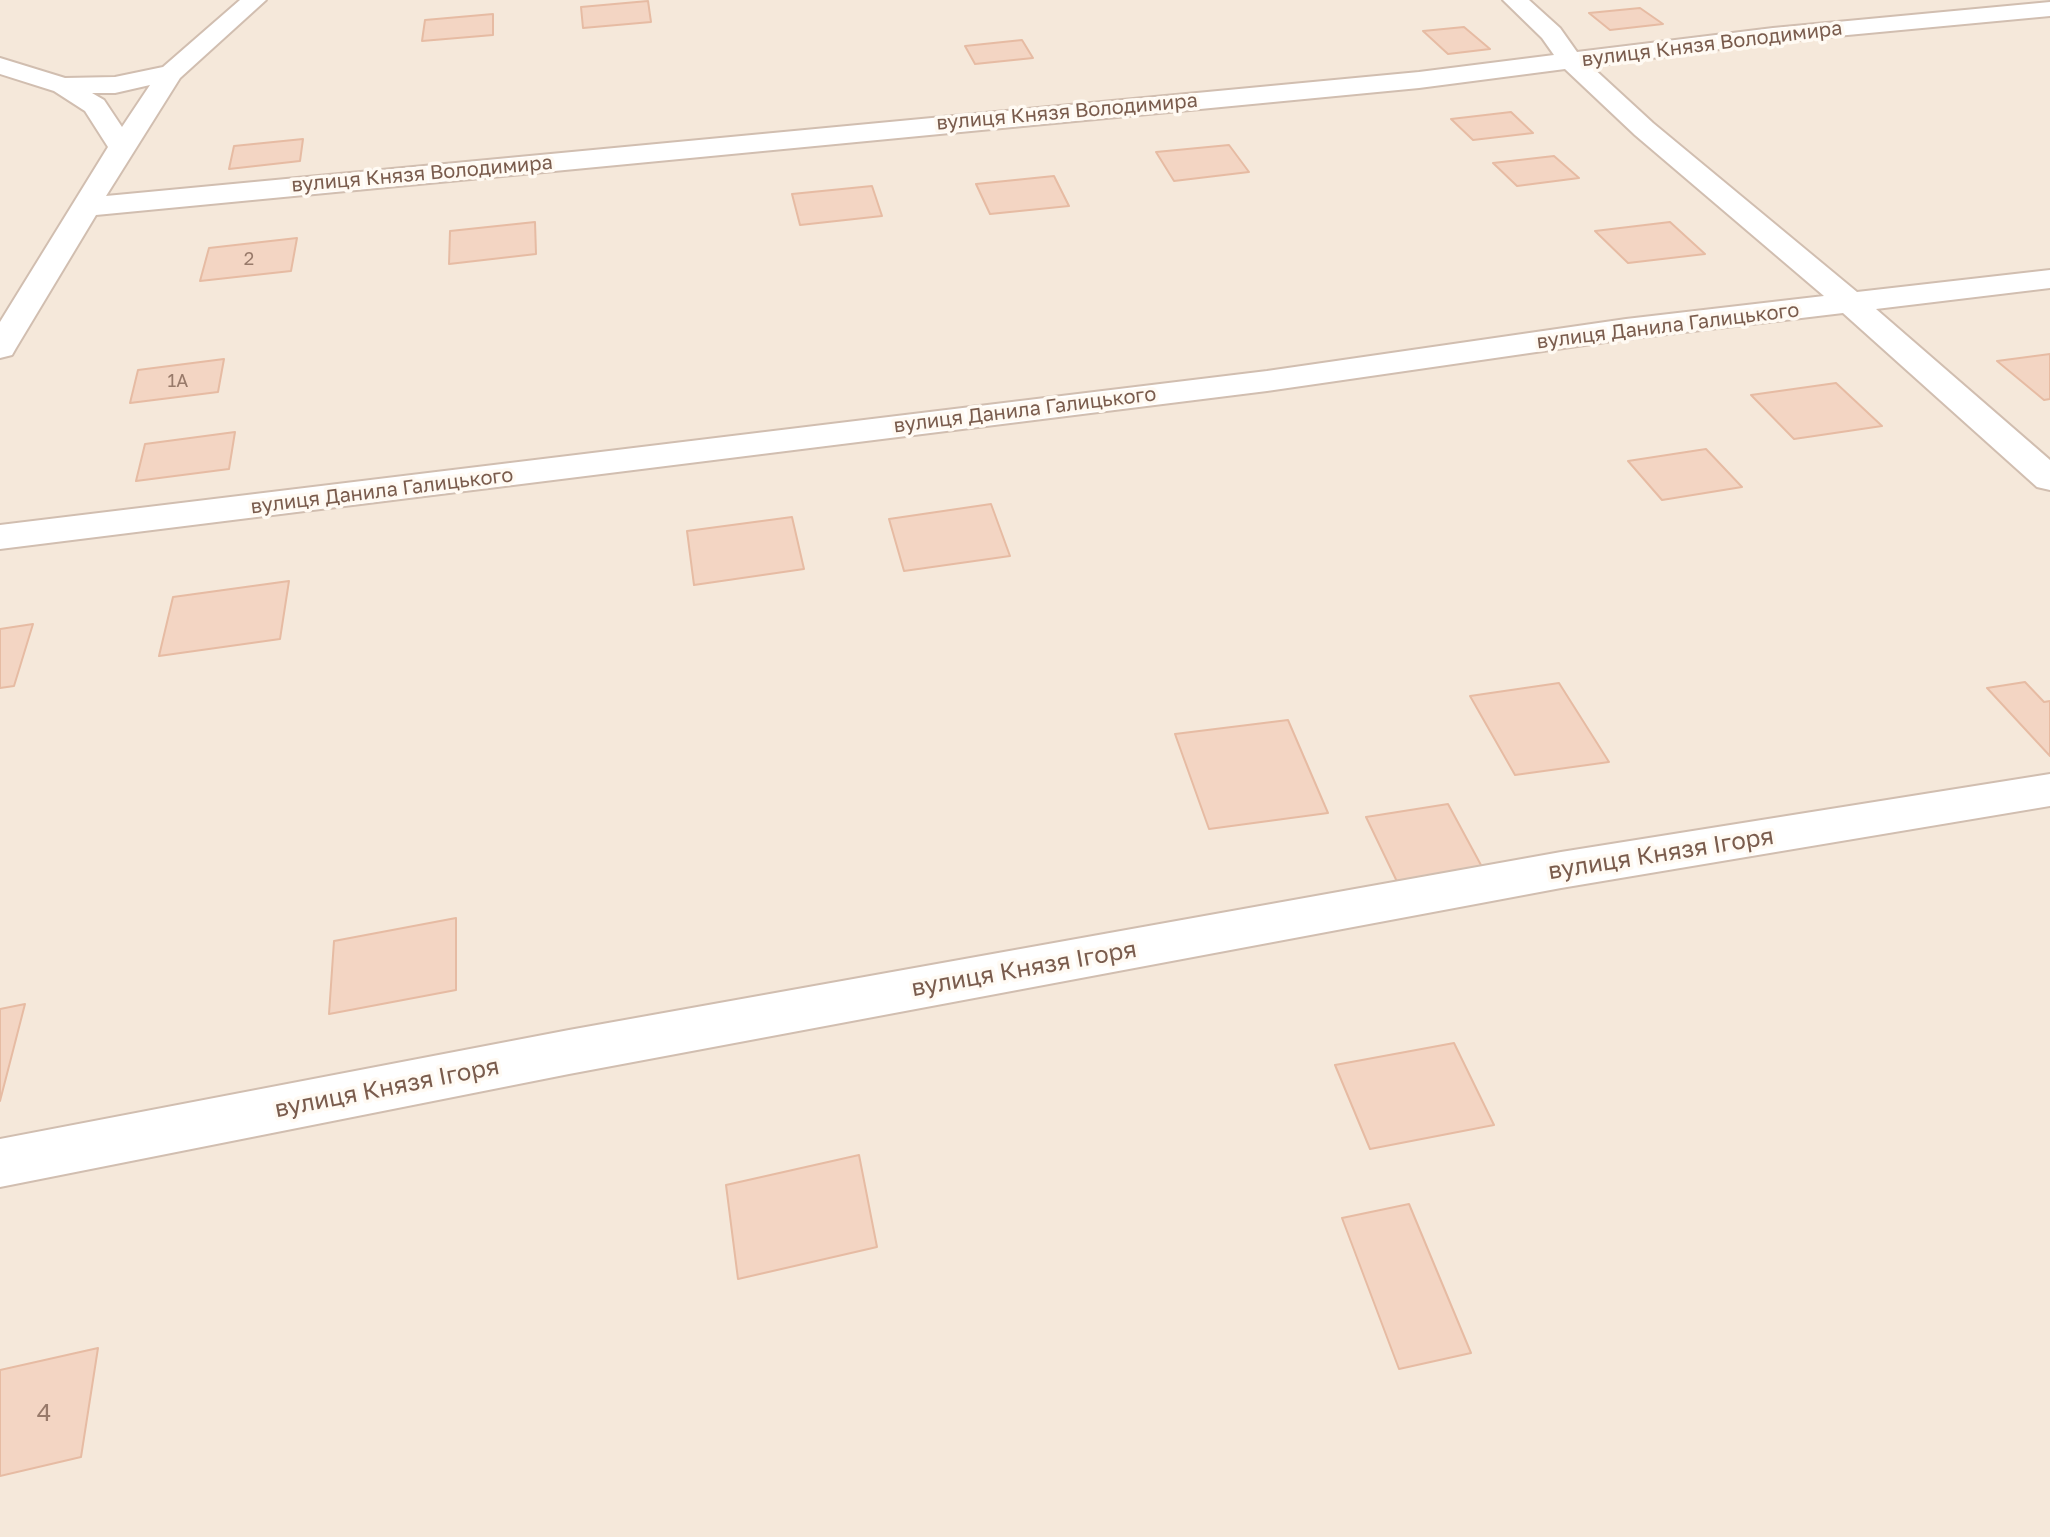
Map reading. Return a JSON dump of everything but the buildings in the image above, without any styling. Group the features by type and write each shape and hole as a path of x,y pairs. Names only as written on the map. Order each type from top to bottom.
{"street":[{"path":"0,348 84,207 171,73 254,0"},
{"path":"1515,0 1551,33 1571,61 1656,140 1851,303 2050,479"},
{"name":"вулиця Князя Володимира","path":"84,207 1419,80 1773,35 2050,9"},
{"path":"0,66 63,86 95,106 122,147"},
{"path":"63,86 115,85 171,73"},
{"path":"0,89 32,77"},
{"name":"вулиця Данила Галицького","path":"0,537 1251,383 1626,329 2050,279"},
{"name":"вулиця Князя Ігоря","path":"0,1163 569,1052 1561,870 2050,790"}],"shaded area":[{"path":"0,0 2050,0 2050,1537 0,1537"}]}
